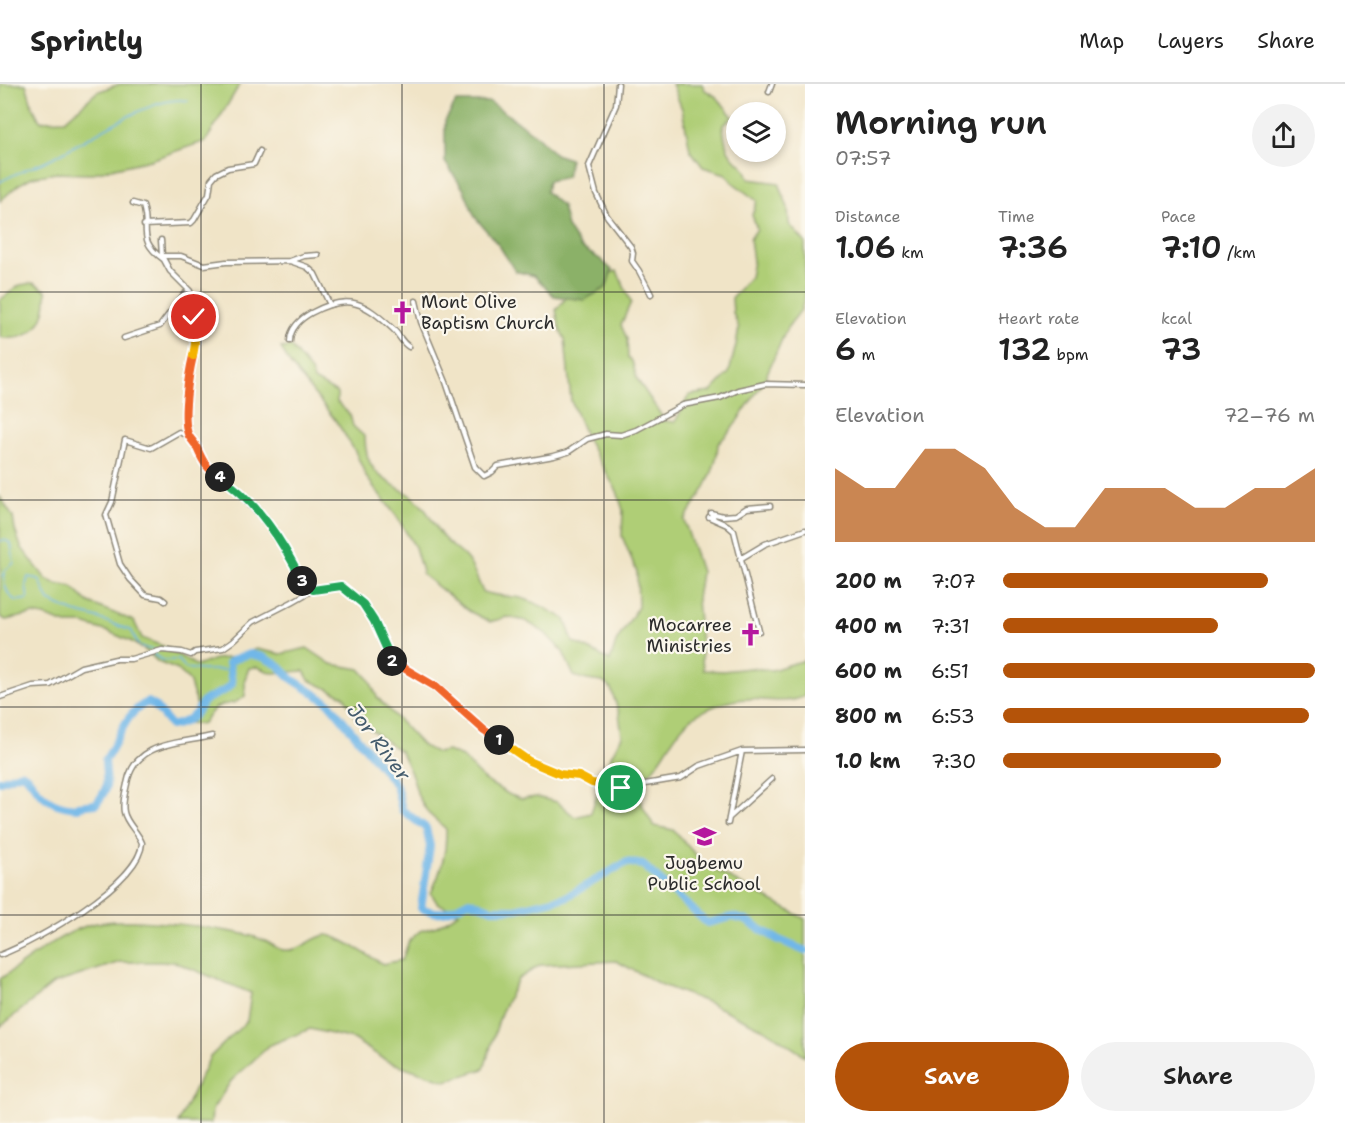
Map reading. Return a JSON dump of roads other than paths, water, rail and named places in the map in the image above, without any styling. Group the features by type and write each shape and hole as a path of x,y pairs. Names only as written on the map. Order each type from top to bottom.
{"street":[{"path":"618,84 616,105 589,166 601,206 631,246 632,261 651,294"},
{"path":"770,92 772,84"},
{"path":"144,225 190,223 209,194 211,180 216,174 228,168 254,164 260,151"},
{"path":"133,203 143,206 146,213 144,225 147,244 165,261"},
{"path":"161,240 162,256 170,271 190,291 193,303 195,344 188,380 186,420 189,436"},
{"path":"162,256 181,256 204,265 226,262 290,261 304,256 318,255"},
{"path":"290,261 307,267 315,274 330,305"},
{"path":"124,338 160,326 184,294 190,291"},
{"path":"416,300 421,321 478,471 484,476 498,466 568,452 587,439 606,434 621,435 636,430 683,405 720,398 738,390 765,384 805,386"},
{"path":"290,342 290,334 309,314 330,305 345,302 357,303 396,332 402,343 409,347"},
{"path":"165,601 145,595 130,579 120,564 106,515 112,502 125,440 151,448 179,432 189,436 195,442 205,466 233,486 277,535 303,582 313,590"},
{"path":"759,632 734,531 712,518 711,513 723,516 736,515 747,508 770,506"},
{"path":"740,559 765,544 805,530"},
{"path":"0,697 33,686 50,685 81,667 116,659 131,659 162,650 191,655 195,652 223,648 253,622 313,590 341,586 363,604 374,621 392,661 436,687 484,730 529,761 560,774 579,776 592,783 621,788 681,778 699,766 742,752 805,750"},
{"path":"0,955 28,943 92,903 118,883 136,859 142,843 139,833 124,815 123,807 128,777 137,759 150,750 212,736"},
{"path":"742,752 728,821 772,779"}],"waterway":[{"path":"0,182 54,157 140,111 174,100 188,101"},
{"path":"0,541 11,543 14,563 4,571 4,579 6,588 16,601 28,599 26,585 28,577 39,579 49,601 74,612 132,631 139,645 154,650 154,655 162,660 178,660 185,668 200,670 230,670 229,662"},
{"name":"Jor River","path":"0,781 21,773 54,803 78,808 78,806 96,804 106,788 105,760 133,713 148,702 156,707 171,726 185,722 196,713 204,701 232,684 229,662 250,654 263,657 278,665 292,679 329,703 396,785 402,810 426,828 430,846 421,908 428,911 445,912 469,901 492,909 516,909 566,897 627,862 643,865 707,923 732,917 745,920 777,939 805,951"}],"place":[{"name":"Mont Olive Baptism Church","path":"403,312"},
{"name":"Mocarree Ministries","path":"750,635"},
{"name":"Jugbemu Public School","path":"704,837"}]}
